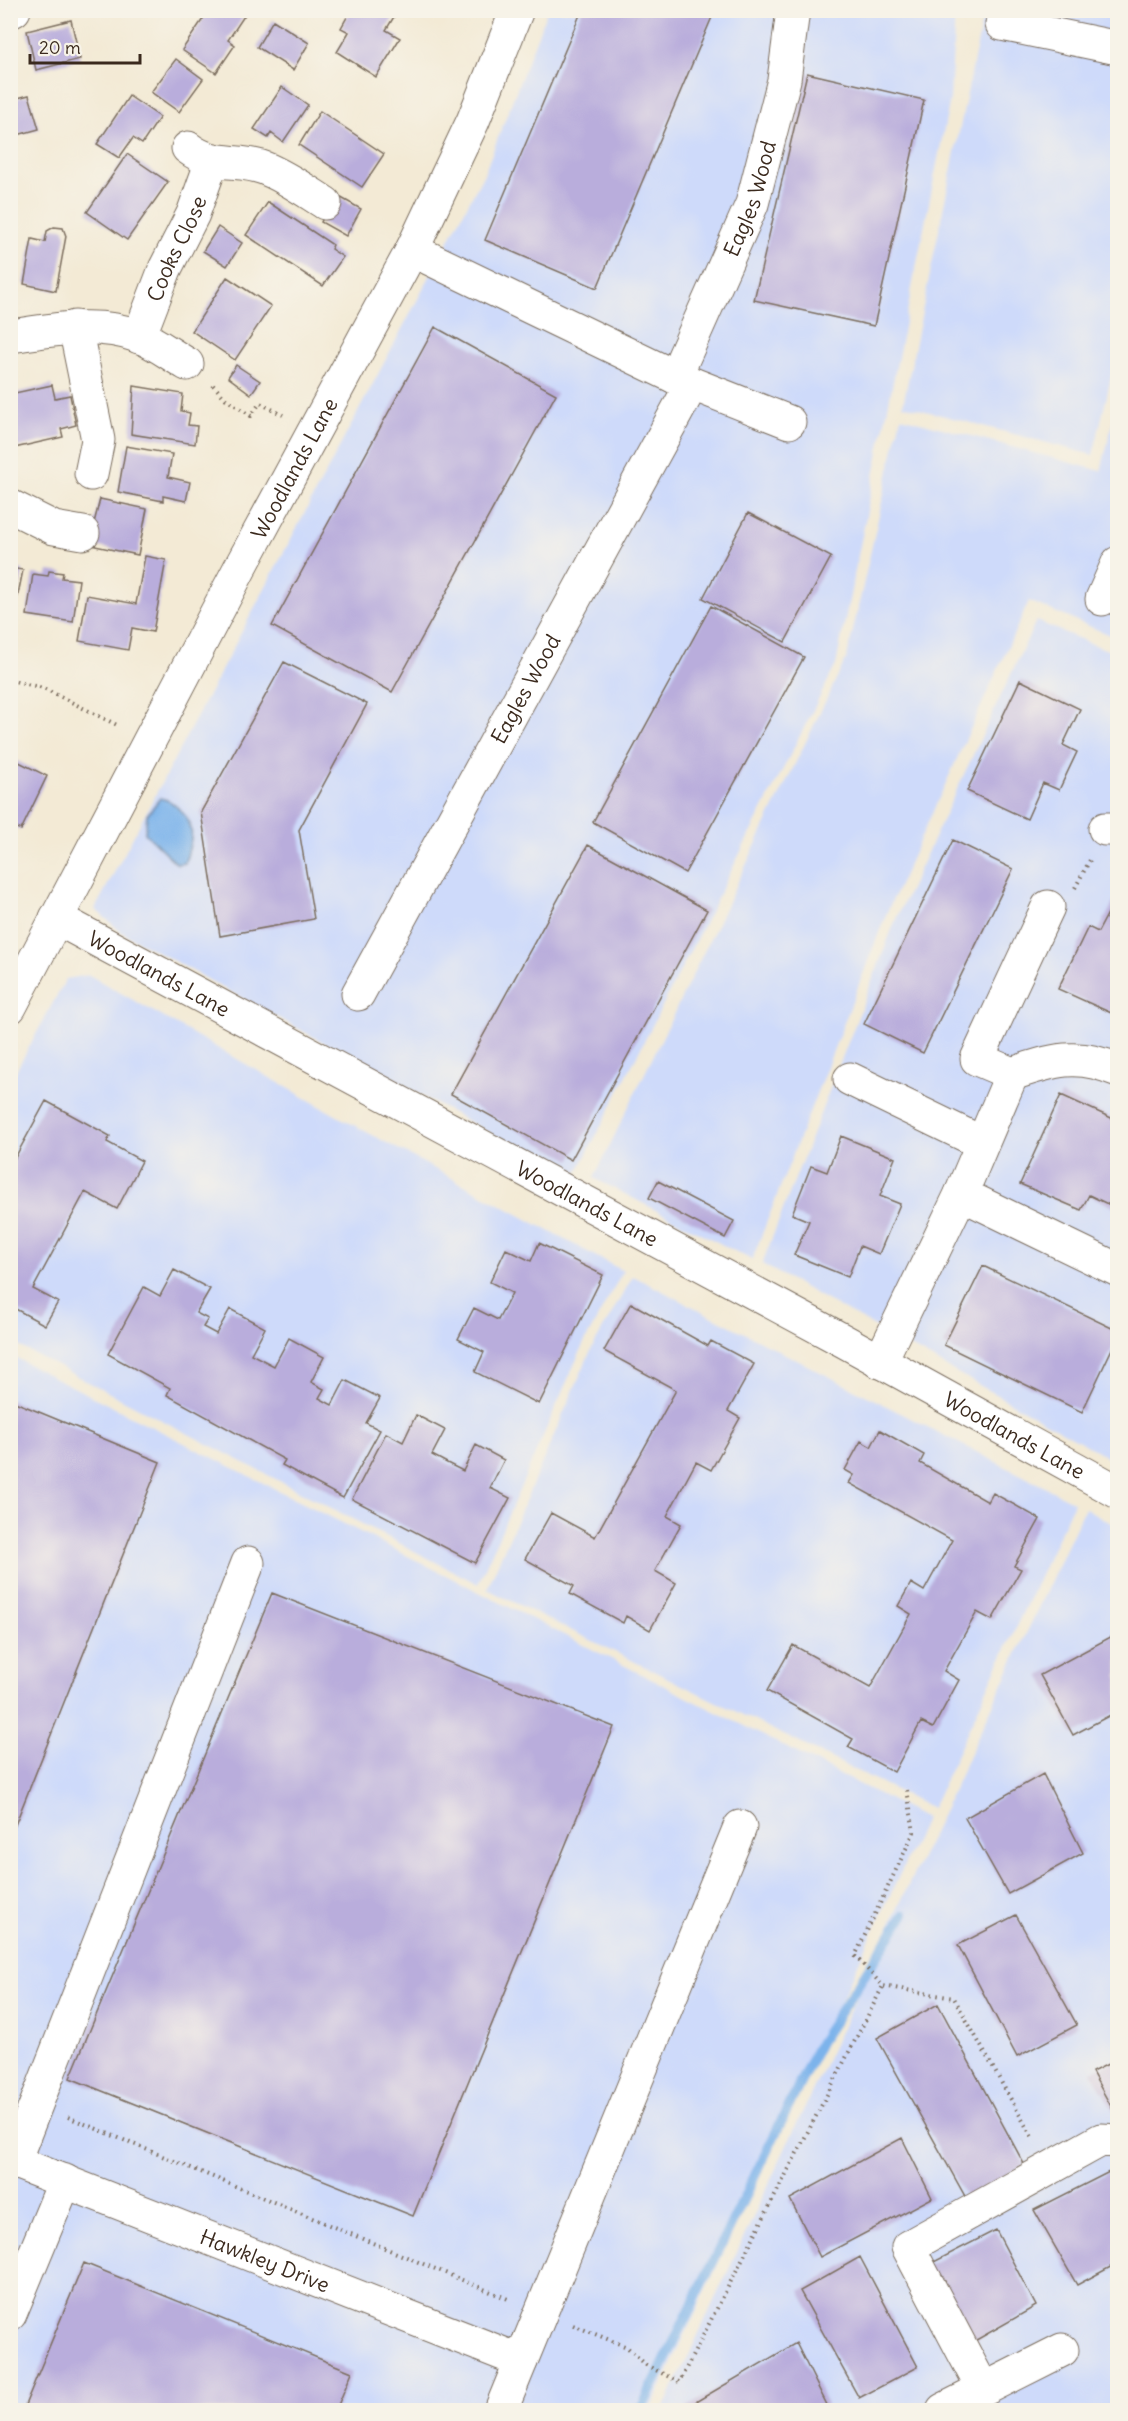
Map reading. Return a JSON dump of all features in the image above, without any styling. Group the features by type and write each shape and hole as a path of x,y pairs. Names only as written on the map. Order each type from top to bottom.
{"street":[{"name":"Woodlands Lane","path":"10,1007 151,742 241,566 412,250 473,121 517,10"},
{"name":"Eagles Wood","path":"358,994 684,380 752,204 784,80 793,10"},
{"path":"1002,24 1118,48"},
{"name":"Cooks Close","path":"140,337 165,269 193,214 200,155 263,168 325,203"},
{"path":"412,250 684,380 789,422"},
{"path":"75,327 98,440 91,474"},
{"path":"10,336 75,327 112,330 140,337 187,364"},
{"path":"10,506 68,531"},
{"path":"1102,600 1118,563"},
{"path":"1048,907 977,1059 1012,1074 1053,1060 1095,1060 1118,1070"},
{"name":"Woodlands Lane","path":"56,918 880,1362 1115,1484"},
{"path":"880,1362 961,1194 1012,1074"},
{"path":"850,1079 982,1143"},
{"path":"961,1194 1118,1270"},
{"path":"12,2161 248,1563"},
{"path":"501,2410 740,1827"},
{"path":"983,2389 908,2247 1101,2139 1118,2141"},
{"name":"Hawkley Drive","path":"12,2161 521,2361"},
{"path":"10,2314 65,2181"},
{"path":"943,2410 1062,2350"}],"path":[{"path":"187,364 204,375 226,399 251,416 260,403 315,432"},
{"path":"10,680 43,688 151,742"},
{"path":"908,1790 914,1832 855,1956 883,1986 954,1998 1049,2168"},
{"path":"36,2104 627,2347 646,2365 679,2382 883,1986"}],"shaded area":[{"path":"547,11 955,11 950,99 836,665 574,1179 121,932 95,909 484,174"},
{"path":"984,11 1117,11 1118,348 1093,455 903,405"},
{"path":"1117,404 1117,638 1029,601 887,912 752,1260 594,1178 847,657 901,417 1101,471"},
{"path":"1036,621 1117,654 1117,1466 1099,1452 762,1264 896,919"},
{"path":"89,975 339,1117 623,1271 583,1345 478,1584 11,1342 10,1082 66,979"},
{"path":"633,1276 1074,1502 932,1808 487,1589 591,1350"},
{"path":"10,1355 926,1818 650,2410 11,2410"},
{"path":"1085,1508 1118,1527 1117,2410 663,2410"}],"water":[{"path":"160,798 180,810 189,823 192,835 185,863 177,864 145,833 147,815"}],"building":[{"path":"209,10 248,10 228,40 235,45 216,73 182,50"},
{"path":"351,10 398,10 386,30 400,38 376,77 337,52 349,32 341,28"},
{"path":"582,10 715,10 597,288 485,240"},
{"path":"71,20 80,59 36,70 27,31"},
{"path":"273,20 309,43 293,70 257,47"},
{"path":"176,59 203,79 179,112 151,92"},
{"path":"807,73 924,100 874,326 754,300"},
{"path":"282,87 308,105 283,142 271,133 268,138 254,129"},
{"path":"29,95 39,129 10,137 10,100"},
{"path":"129,96 160,117 142,144 133,138 119,158 97,144"},
{"path":"320,111 384,154 362,187 299,145"},
{"path":"127,154 168,182 127,240 87,212"},
{"path":"336,195 361,209 346,236 321,222"},
{"path":"268,202 333,245 331,249 343,257 323,286 246,235"},
{"path":"54,227 63,228 66,236 56,291 24,284 32,239 45,242 47,231"},
{"path":"218,227 242,243 227,266 203,251"},
{"path":"227,277 271,306 235,360 192,331"},
{"path":"435,327 556,394 392,692 272,626"},
{"path":"236,365 260,381 251,394 228,377"},
{"path":"52,385 55,398 70,395 76,425 61,429 63,437 10,449 10,394"},
{"path":"134,386 183,394 181,411 190,413 188,425 197,426 195,444 131,434"},
{"path":"126,446 172,454 168,477 190,482 186,501 163,496 163,501 118,492"},
{"path":"100,499 147,509 138,555 95,546 98,532 92,531"},
{"path":"748,513 831,557 785,642 703,598"},
{"path":"145,556 166,560 153,632 132,628 128,650 79,641 87,595 136,604"},
{"path":"10,568 23,570 13,619 10,619"},
{"path":"49,571 63,573 62,578 79,580 73,622 27,615 33,574 48,576"},
{"path":"711,606 804,657 685,873 593,822"},
{"path":"284,662 367,704 299,830 314,919 220,936 201,812"},
{"path":"1020,680 1080,709 1063,745 1077,752 1059,790 1043,783 1027,819 967,791"},
{"path":"15,760 47,776 21,830 10,825 10,771"},
{"path":"953,840 1013,869 923,1053 864,1024"},
{"path":"588,845 707,910 571,1160 451,1094"},
{"path":"1118,894 1118,1016 1058,989 1088,927 1098,932"},
{"path":"1061,1095 1118,1121 1118,1209 1089,1195 1081,1210 1020,1184"},
{"path":"46,1101 110,1136 107,1142 142,1161 117,1209 85,1192 33,1289 58,1302 45,1325 10,1306 10,1167"},
{"path":"841,1136 895,1158 880,1196 900,1204 879,1254 860,1246 848,1277 794,1255 809,1221 792,1214 811,1166 827,1172"},
{"path":"658,1181 734,1221 725,1238 649,1198"},
{"path":"539,1243 603,1275 539,1404 475,1372 484,1352 458,1339 474,1308 498,1320 512,1293 490,1282 506,1249 531,1261"},
{"path":"983,1266 1118,1331 1118,1336 1082,1412 944,1345"},
{"path":"174,1270 210,1289 196,1313 208,1319 203,1327 216,1334 230,1309 265,1328 251,1354 274,1366 289,1338 324,1357 311,1382 324,1389 319,1398 332,1405 345,1380 380,1398 366,1423 380,1430 343,1498 282,1465 285,1460 167,1395 170,1388 108,1354 144,1287 160,1296"},
{"path":"631,1303 708,1346 711,1341 754,1364 728,1411 740,1418 711,1470 696,1462 667,1516 681,1524 655,1571 676,1583 650,1630 626,1616 623,1623 570,1594 574,1586 525,1559 551,1513 595,1537 676,1390 604,1351"},
{"path":"10,1400 160,1462 11,1835 10,1835"},
{"path":"416,1415 445,1430 432,1455 447,1463 463,1471 476,1445 504,1460 490,1488 510,1498 475,1563 352,1499 386,1433 403,1442"},
{"path":"880,1430 924,1455 920,1463 988,1502 993,1493 1040,1519 1014,1566 1021,1569 992,1620 977,1612 944,1671 959,1680 933,1728 921,1722 894,1772 848,1747 853,1739 767,1691 793,1645 870,1688 911,1614 898,1606 911,1583 924,1591 952,1540 849,1483 854,1475 845,1470 861,1441 871,1447"},
{"path":"272,1593 614,1727 413,2216 70,2078"},
{"path":"1118,1633 1118,1711 1073,1735 1040,1675"},
{"path":"1043,1774 1083,1853 1008,1894 965,1818"},
{"path":"1016,1915 1077,2025 1017,2057 958,1945"},
{"path":"938,2004 1024,2164 966,2198 877,2038"},
{"path":"1118,2059 1118,2119 1092,2072"},
{"path":"902,2138 932,2198 820,2257 790,2199"},
{"path":"1115,2169 1118,2174 1118,2263 1077,2285 1034,2210"},
{"path":"996,2230 1036,2306 964,2347 922,2268"},
{"path":"860,2257 918,2367 859,2398 800,2291"},
{"path":"84,2263 352,2372 336,2410 23,2410"},
{"path":"796,2343 827,2405 817,2410 689,2410 687,2407"}],"waterway":[{"path":"641,2410 820,2042 904,1915"}]}
